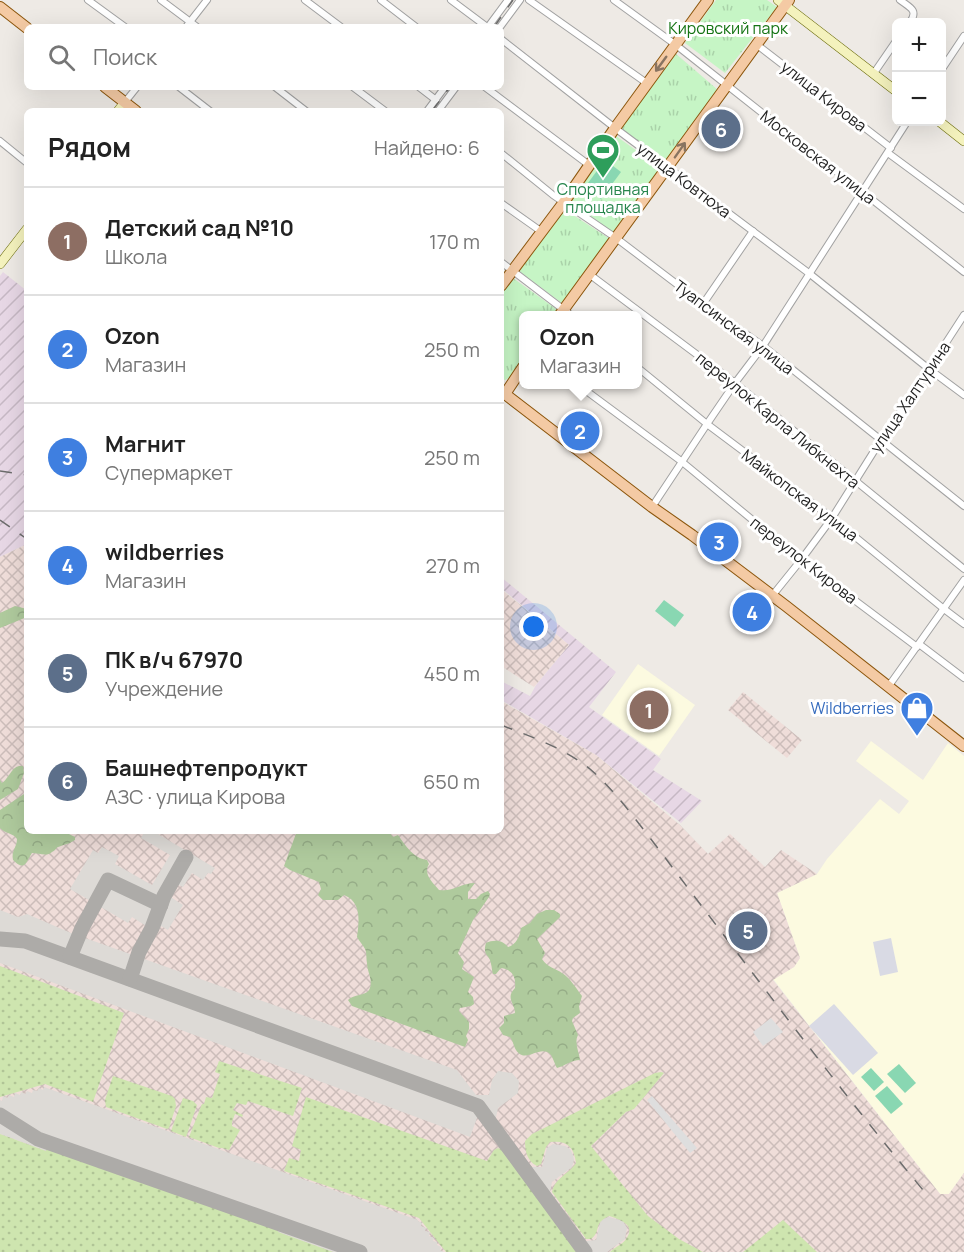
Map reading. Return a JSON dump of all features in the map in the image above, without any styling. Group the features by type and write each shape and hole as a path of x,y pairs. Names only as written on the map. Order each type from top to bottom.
{"main road":[{"path":"504,282 708,0"},
{"path":"566,311 590,274 784,2 892,87"},
{"path":"0,8 24,26"},
{"path":"108,90 122,107"},
{"path":"945,126 964,141"},
{"path":"0,263 24,233"},
{"path":"504,392 519,373"},
{"path":"504,394 772,596 964,746"}],"street":[{"path":"88,0 121,24"},
{"path":"161,0 188,24 207,0"},
{"path":"305,0 337,24"},
{"path":"381,0 412,24"},
{"path":"451,0 483,24"},
{"path":"489,24 508,0"},
{"path":"502,24 520,0"},
{"path":"529,0 648,84"},
{"name":"Московская улица","path":"614,0 676,45 964,272"},
{"path":"900,0 912,9 913,18"},
{"path":"946,63 964,36"},
{"name":"улица Ковтюха","path":"504,41 615,128 810,274 964,395"},
{"name":"улица Кирова","path":"756,44 964,209"},
{"path":"874,73 892,48"},
{"path":"122,107 135,90"},
{"path":"183,90 206,108"},
{"path":"279,90 302,108"},
{"path":"357,90 381,108"},
{"path":"424,90 436,100"},
{"path":"430,108 443,90"},
{"path":"440,108 454,90"},
{"path":"489,90 589,165"},
{"path":"652,507 681,461 763,346 905,126"},
{"path":"0,141 24,161"},
{"name":"Туапсинская улица","path":"504,155 564,202 763,346 964,506"},
{"path":"504,205 542,232"},
{"path":"703,304 753,231"},
{"path":"504,264 563,311"},
{"name":"переулок Карла Либкнехта","path":"590,274 639,311"},
{"name":"переулок Карла Либкнехта","path":"642,313 735,383 854,482 964,569"},
{"name":"улица Халтурина","path":"772,596 832,518 880,440 964,315"},
{"name":"Майкопская улица","path":"642,371 707,424 832,518 964,624"},
{"name":"переулок Кирова","path":"584,389 681,461 801,560 964,678"},
{"path":"888,687 964,580"}],"shaded area":[{"path":"3,272 24,289 24,545 0,557 0,276"},
{"path":"24,545 24,834 504,834 504,703 596,755 680,825 708,854 730,834 765,867 781,850 817,874 777,893 800,958 794,967 773,980 940,1194 949,1194 964,1173 964,1252 0,1252 0,557"},
{"path":"504,579 616,672 589,707 661,759 653,770 702,801 681,823 596,755 504,702 504,683 530,696 536,685 569,645 504,591"},
{"path":"504,591 569,645 534,687 504,668"},
{"path":"638,664 695,705 659,756 602,715"},
{"path":"743,692 802,740 787,758 728,710"},
{"path":"871,741 923,780 948,743 964,756 964,1173 949,1194 940,1194 773,979 794,967 800,958 777,893 817,874 827,859 880,799 899,814 909,801 856,761"},
{"path":"143,834 158,834 215,868 203,880 192,873 183,887 176,884 169,896 183,905 168,930 161,926 157,933 132,917 128,923 70,889 93,850 98,853 102,847 119,856 115,864 152,885 170,855 141,838"},
{"path":"0,910 18,917 27,914 71,933 457,1070 476,1095 489,1095 492,1080 498,1071 512,1073 519,1081 518,1093 498,1108 495,1122 478,1099 477,1118 470,1137 0,963"},
{"path":"891,938 898,972 880,976 873,942"},
{"path":"834,1004 878,1053 853,1075 809,1026"},
{"path":"771,1018 783,1032 763,1046 753,1032"},
{"path":"44,1087 418,1220 422,1223 421,1226 426,1228 425,1231 430,1232 429,1236 434,1238 433,1241 441,1247 440,1250 444,1252 333,1252 277,1232 278,1228 48,1147 46,1151 0,1134 0,1100 2,1101 3,1096 14,1097 15,1093 20,1095 21,1092 25,1094 27,1091 32,1093 33,1090 37,1091 39,1088 43,1090"},
{"path":"652,1096 697,1148 690,1153 647,1100"},
{"path":"553,1144 570,1149 574,1160 572,1167 552,1182 550,1192 544,1196 526,1171 533,1167 542,1167 547,1148"},
{"path":"609,1217 623,1221 627,1228 625,1239 607,1252 585,1252 580,1245 596,1240 600,1223"}],"green space":[{"name":"Кировский парк","path":"716,0 767,0 777,7 725,73 685,43"},
{"path":"675,53 718,90 667,162 620,128"},
{"path":"616,136 661,168 615,234 570,201"},
{"name":"Спортивная площадка","path":"605,160 621,172 601,199 585,187"},
{"path":"564,209 610,239 563,304 519,271"},
{"path":"513,278 559,311 519,311 519,366 512,376 505,380 504,380 504,291"},
{"path":"664,600 684,615 675,627 655,611"},
{"path":"15,606 24,608 24,618 0,628 0,613"},
{"path":"19,766 23,766 24,773 18,789 0,800 0,780 2,783"},
{"path":"24,794 24,834 69,834 75,837 75,840 57,847 48,854 32,853 25,864 17,864 13,860 13,854 17,839 0,828 0,810"},
{"path":"296,834 390,834 393,837 398,835 414,854 427,860 428,875 439,890 449,890 475,883 468,892 468,899 476,899 488,891 489,897 473,920 458,953 464,962 462,969 474,977 468,992 473,997 474,1004 460,1008 459,1011 469,1022 466,1036 468,1040 465,1047 352,1006 348,1000 367,992 371,983 366,951 357,937 359,919 357,907 350,898 344,895 338,900 323,900 318,895 321,889 319,882 284,866"},
{"path":"546,910 554,910 560,914 560,917 537,939 545,953 542,959 568,978 582,996 579,1006 580,1013 572,1021 578,1035 580,1060 557,1068 551,1055 547,1052 520,1054 510,1037 503,1035 499,1028 504,1023 504,1016 515,1013 511,995 515,988 515,981 511,972 505,969 501,968 493,974 485,950 486,943 492,941 511,946 517,940 521,928 530,923 537,914"},
{"path":"0,966 124,1013 93,1102 45,1084 0,1097"},
{"path":"219,1061 302,1088 293,1116 248,1101 246,1105 237,1103 233,1110 243,1115 242,1117 235,1114 232,1126 240,1130 229,1150 189,1137 206,1097 212,1098 220,1074 215,1072"},
{"path":"899,1064 916,1083 905,1093 887,1074"},
{"path":"871,1068 884,1082 874,1091 861,1077"},
{"path":"661,1072 664,1073 634,1109 626,1112 591,1146 648,1216 679,1239 703,1252 610,1252 626,1239 629,1234 628,1226 609,1216 601,1222 591,1239 586,1239 552,1192 556,1183 576,1163 569,1146 561,1142 550,1142 546,1147 541,1164 537,1166 527,1155 525,1141 532,1134"},
{"path":"113,1076 172,1096 176,1106 169,1128 106,1107 105,1100"},
{"path":"887,1086 903,1104 891,1114 875,1096"},
{"path":"306,1097 487,1161 494,1150 498,1148 502,1150 579,1252 446,1252 419,1218 284,1171 289,1158 299,1161 301,1150 292,1146"},
{"path":"183,1098 197,1105 186,1137 171,1131"},
{"path":"0,1134 46,1151 48,1146 279,1228 278,1232 333,1252 0,1252"},
{"path":"783,1220 817,1252 743,1252"}],"taxiway":[{"path":"130,979 139,952 152,928 164,896 186,857"},
{"path":"70,957 82,928 108,880 161,905"},
{"path":"0,939 25,941 478,1106 585,1252"},
{"path":"0,1115 38,1139 360,1252"}],"railway":[{"path":"496,24 513,0"},
{"path":"434,108 448,90"},
{"path":"0,471 24,475"},
{"path":"0,520 24,537"},
{"path":"504,726 569,755 590,769 613,792 843,1091 928,1196"}],"place":[{"name":"Башнефтепродукт","path":"721,129"},
{"name":"Спортивная площадка","path":"603,179"},
{"name":"Ozon","path":"580,431"},
{"name":"Магнит","path":"719,542"},
{"name":"wildberries","path":"752,612"},
{"name":"Детский сад №10","path":"649,710"},
{"name":"Wildberries","path":"917,737"},
{"name":"ПК в/ч 67970","path":"748,931"}]}
